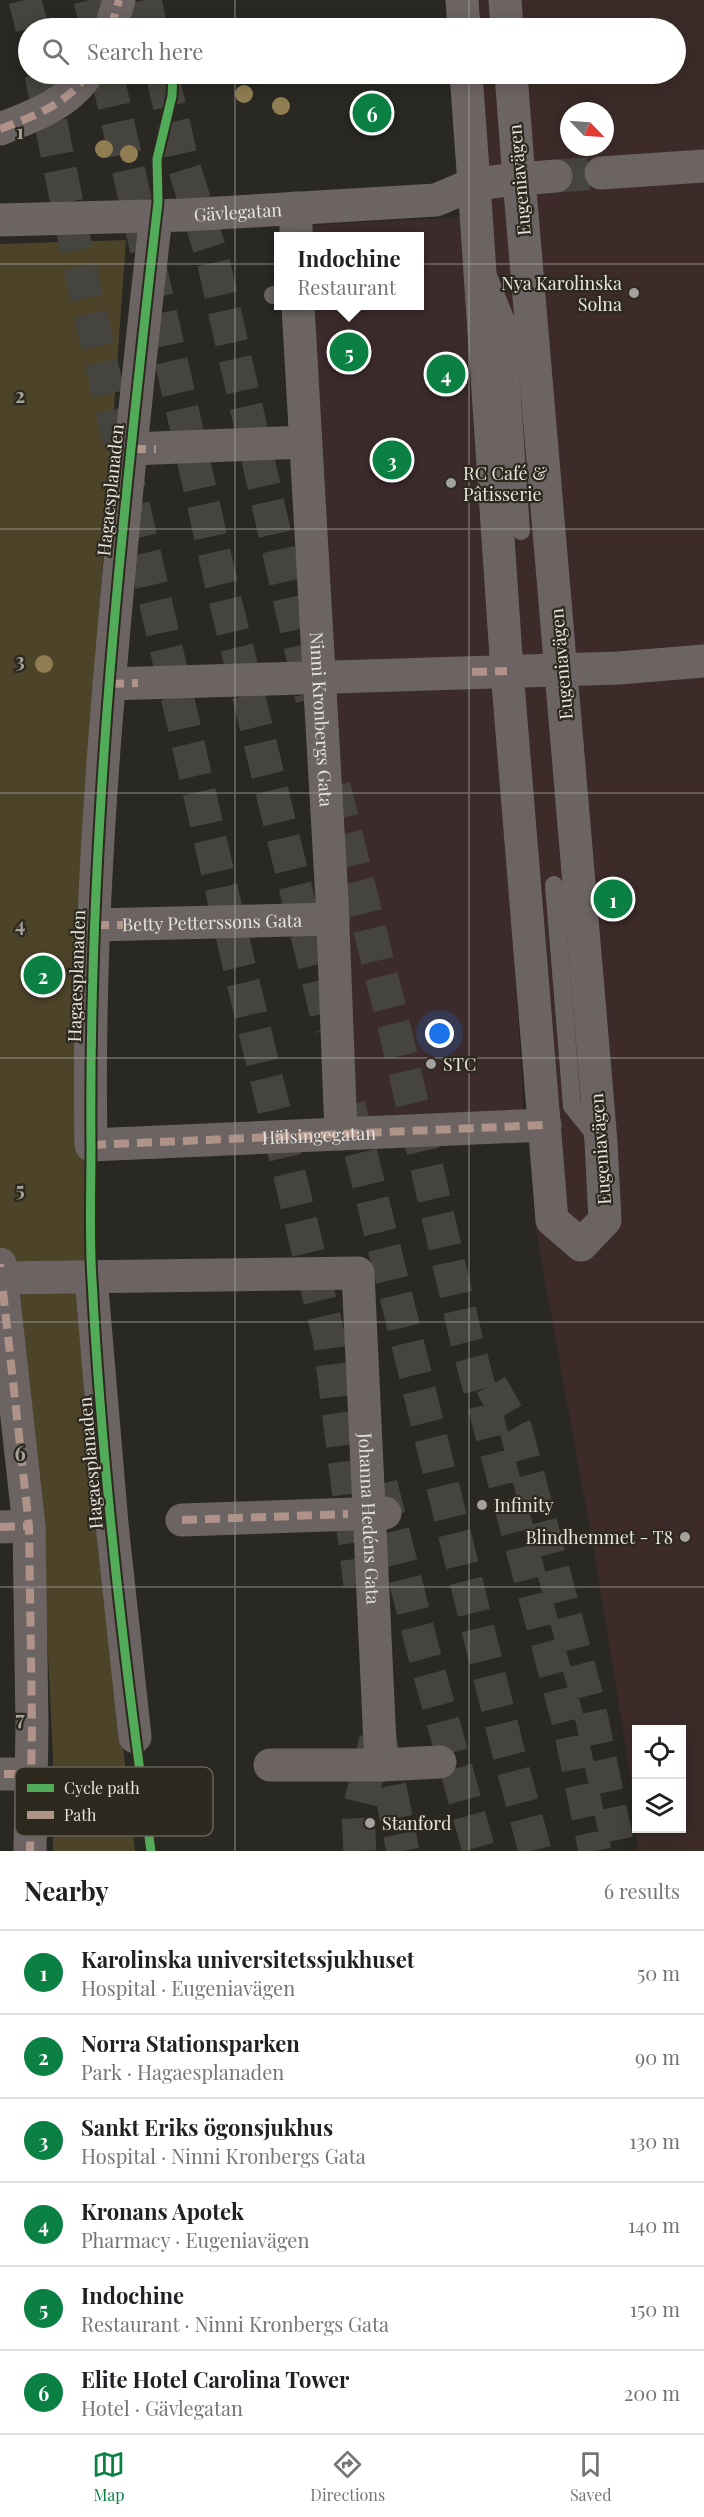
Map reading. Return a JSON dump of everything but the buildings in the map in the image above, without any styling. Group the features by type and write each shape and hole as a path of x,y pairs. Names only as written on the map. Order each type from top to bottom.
{"street":[{"path":"114,18 118,0"},
{"path":"462,0 463,18"},
{"path":"505,0 506,18"},
{"path":"0,129 45,112 80,84"},
{"name":"Eugeniavägen","path":"467,84 507,671 552,1220 581,1245 605,1220 601,1142 512,84"},
{"path":"601,173 704,166"},
{"path":"519,179 556,176"},
{"name":"Gävlegatan","path":"0,220 156,216 296,222 436,200 474,184 519,179"},
{"name":"Hagaesplanaden","path":"91,1145 94,926 101,779 114,610 156,216"},
{"name":"Ninni Kronbergs Gata","path":"285,310 305,442 333,919 341,1134"},
{"path":"131,449 305,442"},
{"path":"109,684 619,668 704,662"},
{"name":"Betty Petterssons Gata","path":"94,926 333,919"},
{"name":"Hälsingegatan","path":"91,1145 341,1134 546,1136"},
{"name":"Johanna Hedéns Gata","path":"92,1277 358,1273 377,1513 381,1765"},
{"path":"31,1767 14,1527 0,1274 92,1277"},
{"name":"Hagaesplanaden","path":"92,1277 112,1524 135,1737"},
{"path":"182,1520 377,1513"},
{"path":"270,1765 381,1765 440,1762"},
{"path":"30,1836 30,1851"}],"lane":[{"path":"480,254 507,323 521,531"},
{"path":"507,323 525,254"},
{"path":"554,885 572,1106 601,1142"},
{"path":"546,1136 572,1106"}],"shaded area":[{"path":"479,0 704,0 704,1851 638,1851 636,1833 686,1833 686,1725 632,1725 632,1787 598,1574 535,1225 510,573 484,84 686,84 686,18 480,18"},
{"path":"466,217 497,655 524,1121 352,1126 314,310 424,310 424,232 311,232 311,225"},
{"path":"126,240 99,616 85,1285 125,1767 53,1767 42,1533 0,1245 0,244"},
{"path":"53,1836 133,1836 135,1851 53,1851"}],"tunnel":[{"path":"25,0 30,18"},
{"path":"90,0 94,18"},
{"path":"145,0 149,18"},
{"path":"43,84 80,268 133,504 238,961 329,1338 360,1585"},
{"path":"109,84 221,583 330,1029"},
{"path":"164,84 182,160 213,260 312,699"},
{"path":"556,176 601,173"},
{"path":"334,786 399,1047 466,1338 569,1725 595,1851"},
{"path":"349,1105 505,1739 535,1851"},
{"path":"491,1385 516,1430 589,1705 619,1851"},
{"path":"381,1484 424,1654 479,1851"},
{"path":"380,1738 403,1851"},
{"path":"360,1851 358,1813 376,1739"}],"marked path":[{"path":"114,18 119,0"},
{"path":"0,129 48,108 70,94 79,84"},
{"path":"131,449 156,449"},
{"path":"472,672 507,671"},
{"path":"109,684 138,683"},
{"path":"94,925 123,925"},
{"path":"91,1145 545,1125"},
{"path":"3,1291 29,1526 31,1767"},
{"path":"182,1520 348,1514"},
{"path":"0,1527 29,1526"},
{"path":"4,1774 15,1774"},
{"path":"30,1836 30,1851"}],"cycle path":[{"path":"140,1767 115,1566 96,1352 91,1247 92,1029 101,792 120,556 158,202 157,159 172,96 173,84"},
{"path":"149,1836 151,1851"}],"place":[{"name":"Elite Hotel Carolina Tower","path":"372,113"},
{"name":"Nya Karolinska Solna","path":"634,293"},
{"name":"Indochine","path":"349,352"},
{"name":"Kronans Apotek","path":"446,374"},
{"name":"Sankt Eriks ögonsjukhus","path":"392,460"},
{"name":"RC Café & Pâtisserie","path":"451,483"},
{"name":"Karolinska universitetssjukhuset","path":"613,899"},
{"name":"Norra Stationsparken","path":"43,975"},
{"name":"STC","path":"431,1064"},
{"name":"Infinity","path":"482,1505"},
{"name":"Blindhemmet - T8","path":"685,1537"},
{"name":"Stanford","path":"370,1823"}]}
